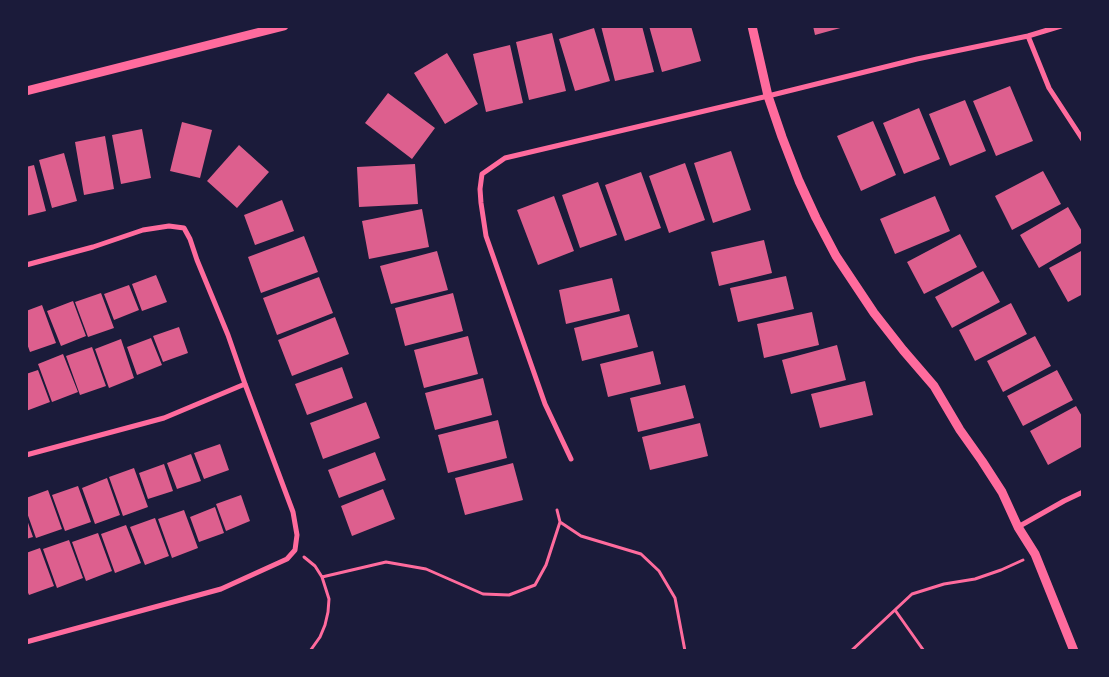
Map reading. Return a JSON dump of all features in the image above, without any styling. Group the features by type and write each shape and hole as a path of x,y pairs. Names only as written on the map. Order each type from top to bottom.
{"street":[{"path":"26,91 284,26"},
{"path":"752,26 768,96 799,181 816,218 836,256 874,313 934,386 960,430 1002,492 1018,527 1034,554 1074,651"},
{"path":"571,459 545,404 486,236 480,188 482,174 505,158 917,59 1028,36 1061,26"},
{"path":"1028,36 1049,88 1083,140"},
{"path":"26,265 93,247 142,230 169,226 184,228 228,335 293,512 297,535 295,550 287,559 221,589 26,642"},
{"path":"26,455 164,418 245,384"},
{"path":"1018,527 1083,492"}],"path":[{"path":"322,577 386,562 426,569 483,594 509,594 535,585 546,565 560,522 557,510"},
{"path":"560,522 581,536 641,554 659,571 675,598 685,651"},
{"path":"295,550 315,566 322,577 329,598 325,625 320,637 310,651"},
{"path":"854,650 912,594 944,584 975,579 1002,570 1034,554"},
{"path":"895,610 924,651"}],"building":[{"path":"601,26 642,26 654,72 615,81"},
{"path":"649,26 691,26 701,61 662,72"},
{"path":"813,26 844,26 844,27 815,35"},
{"path":"594,28 610,81 575,91 559,39"},
{"path":"552,33 566,91 529,100 516,42"},
{"path":"510,45 523,103 486,112 473,54"},
{"path":"447,53 478,104 445,124 414,73"},
{"path":"1010,86 1033,141 996,156 973,101"},
{"path":"388,93 435,128 412,159 365,123"},
{"path":"965,100 986,151 950,166 929,114"},
{"path":"919,108 940,159 904,174 883,123"},
{"path":"873,121 896,175 861,191 837,136"},
{"path":"182,122 212,130 200,178 170,171"},
{"path":"142,129 151,178 121,184 112,135"},
{"path":"105,136 114,189 84,195 75,142"},
{"path":"239,145 269,172 237,208 207,181"},
{"path":"731,151 751,210 713,223 694,163"},
{"path":"64,153 77,201 52,208 39,160"},
{"path":"685,163 705,220 669,233 649,176"},
{"path":"415,164 418,204 359,207 357,167"},
{"path":"34,165 46,211 26,216 26,167"},
{"path":"1043,171 1061,204 1012,230 995,196"},
{"path":"641,172 661,228 625,241 605,185"},
{"path":"598,182 617,235 580,248 562,195"},
{"path":"554,196 574,251 538,265 517,210"},
{"path":"935,196 950,231 895,254 880,219"},
{"path":"282,200 294,231 255,245 244,215"},
{"path":"1068,207 1083,233 1083,242 1039,268 1020,235"},
{"path":"422,209 429,247 369,259 362,221"},
{"path":"960,234 977,267 924,294 907,262"},
{"path":"304,236 318,272 261,293 248,257"},
{"path":"764,240 772,273 719,286 711,252"},
{"path":"1083,250 1083,294 1068,302 1049,268"},
{"path":"437,251 448,290 391,304 380,266"},
{"path":"983,271 1000,302 952,328 935,297"},
{"path":"156,275 167,302 142,311 132,284"},
{"path":"786,276 794,309 738,322 730,288"},
{"path":"319,277 333,313 277,335 263,298"},
{"path":"612,278 620,311 566,324 559,290"},
{"path":"129,285 139,310 114,320 104,294"},
{"path":"101,293 114,328 88,337 75,302"},
{"path":"453,293 463,331 405,346 395,308"},
{"path":"73,301 86,336 61,346 47,311"},
{"path":"1011,303 1027,334 975,361 959,330"},
{"path":"42,305 56,343 30,352 26,341 26,311"},
{"path":"812,312 819,345 764,358 757,324"},
{"path":"629,314 638,347 582,361 574,328"},
{"path":"335,317 349,354 292,376 278,340"},
{"path":"179,327 188,353 163,362 153,336"},
{"path":"468,336 478,374 424,388 414,350"},
{"path":"1035,336 1051,366 1003,392 987,361"},
{"path":"151,338 162,365 137,375 127,347"},
{"path":"121,339 134,378 109,388 95,349"},
{"path":"837,345 846,380 791,394 782,360"},
{"path":"92,347 106,386 80,395 66,356"},
{"path":"653,351 661,384 608,397 600,364"},
{"path":"63,354 78,392 52,402 38,364"},
{"path":"342,367 353,398 307,415 295,384"},
{"path":"38,370 50,402 26,411 26,374"},
{"path":"1057,370 1073,400 1023,426 1007,396"},
{"path":"483,378 492,415 435,430 425,393"},
{"path":"865,381 873,415 820,428 811,394"},
{"path":"685,385 694,418 638,432 630,398"},
{"path":"366,402 380,438 323,459 310,423"},
{"path":"1076,406 1083,418 1083,446 1048,465 1030,431"},
{"path":"498,420 507,458 448,473 438,435"},
{"path":"700,423 708,456 650,470 642,437"},
{"path":"220,444 229,470 204,479 194,453"},
{"path":"375,452 386,480 339,498 328,470"},
{"path":"191,454 201,481 177,489 167,463"},
{"path":"513,463 523,500 465,515 455,478"},
{"path":"164,464 173,491 148,499 139,473"},
{"path":"134,468 148,507 123,516 109,477"},
{"path":"107,478 120,515 95,524 82,488"},
{"path":"78,486 91,522 65,531 52,495"},
{"path":"383,489 395,519 352,536 341,506"},
{"path":"48,490 62,529 36,538 26,510 26,498"},
{"path":"241,495 250,521 226,531 216,504"},
{"path":"215,507 224,533 199,542 190,517"},
{"path":"184,510 198,548 172,558 158,519"},
{"path":"26,517 33,537 26,539"},
{"path":"155,518 169,556 145,565 130,527"},
{"path":"126,525 141,563 115,573 101,534"},
{"path":"98,533 112,571 86,581 72,542"},
{"path":"69,540 83,578 57,588 43,549"},
{"path":"40,548 54,586 29,595 26,588 26,553"}]}
